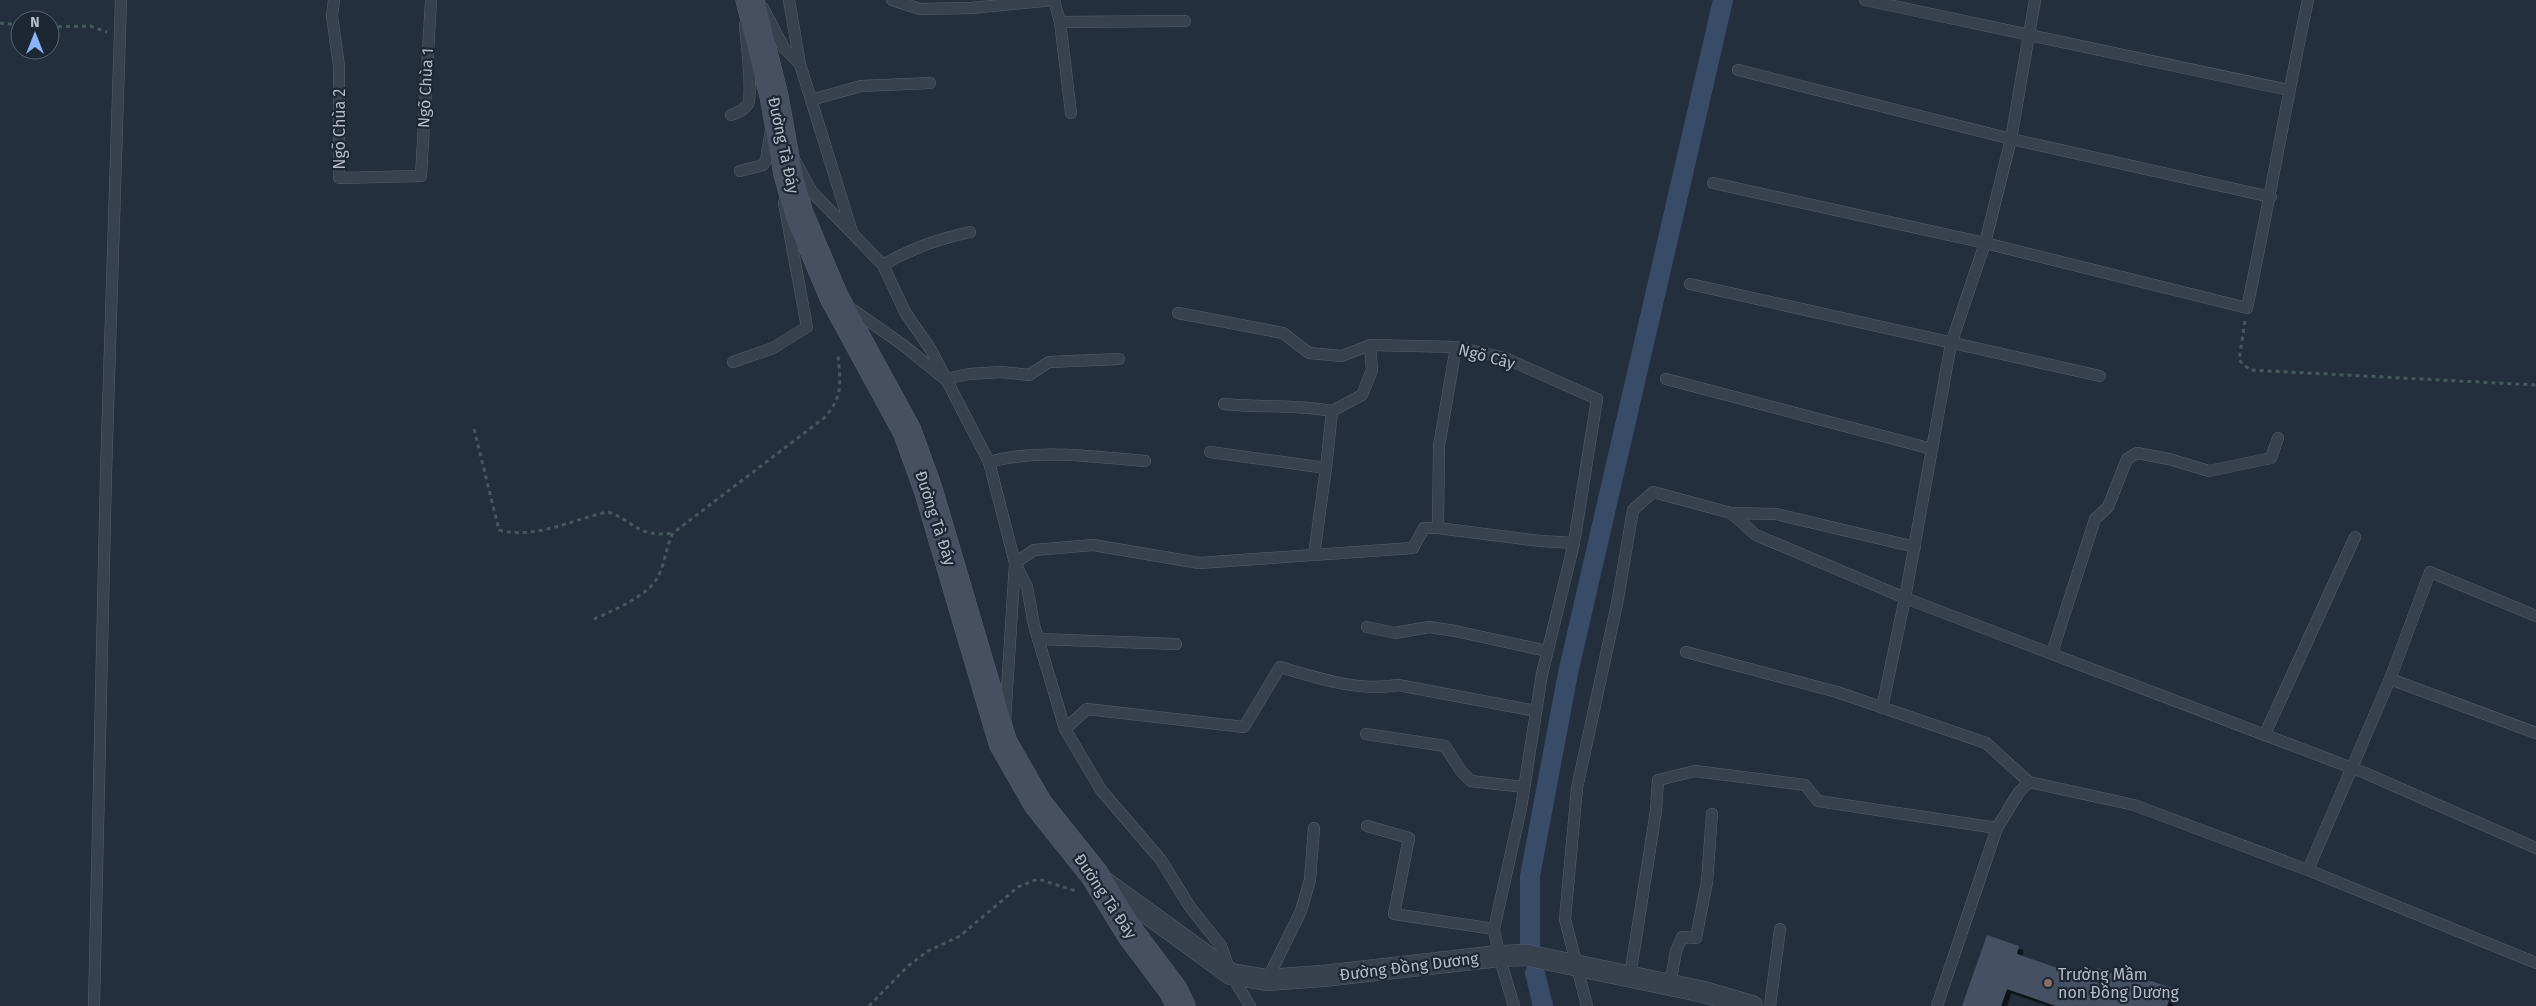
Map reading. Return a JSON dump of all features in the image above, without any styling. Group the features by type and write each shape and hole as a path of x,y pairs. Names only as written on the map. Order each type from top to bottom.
{"street":[{"name":"Đường Tà Đáy","path":"750,0 774,96 786,162 800,214 834,297 906,431 928,489 1003,743 1087,884 1131,934 1172,990 1181,1006"},
{"name":"Đường Đồng Dương","path":"1087,884 1231,974 1267,980 1322,976 1499,956 1526,955 1670,985 1703,999 1752,1006"}],"lane":[{"path":"94,1006 106,463 121,0"},
{"name":"Ngõ Chùa 2","path":"334,0 332,16 339,66 339,178 421,176"},
{"name":"Ngõ Chùa 1","path":"421,176 431,0"},
{"path":"731,115 741,111 748,104 746,0"},
{"path":"758,0 784,48 800,64"},
{"path":"788,0 800,64 853,233"},
{"path":"892,0 920,9 971,8 1054,0 1060,22 1071,113"},
{"path":"1866,0 2288,90"},
{"path":"1882,708 1915,547 1952,344 1985,243 2011,139 2035,0"},
{"path":"1713,183 1985,243 2247,308 2271,198 2288,90 2308,0"},
{"path":"1060,22 1185,21"},
{"path":"1738,70 2011,139 2271,198"},
{"path":"811,100 861,86 930,83"},
{"path":"740,171 763,165 766,160 774,96"},
{"path":"733,362 773,348 807,327 784,208 786,162 796,163 812,192 882,265 905,312 931,350 989,462 1015,563 1027,587 1038,639 1065,729 1101,790 1162,860 1190,907 1221,946 1231,974 1250,1006"},
{"path":"882,265 903,253 933,240 970,232"},
{"path":"1690,284 2100,376"},
{"path":"834,297 871,322 945,379 969,374 1002,372 1029,375 1049,362 1120,359"},
{"path":"1178,313 1283,332 1309,353 1342,356 1370,345 1372,370 1362,395 1332,411 1305,406 1253,408 1224,404"},
{"name":"Ngõ Cây","path":"1370,345 1456,347 1505,358 1597,399 1574,543"},
{"path":"1438,528 1439,446 1456,347"},
{"path":"1666,379 1932,449"},
{"path":"1314,555 1332,411"},
{"path":"2052,653 2095,519 2108,508 2127,459 2137,453 2169,459 2209,471 2271,458 2278,438"},
{"path":"1210,452 1326,468"},
{"path":"989,462 1016,455 1057,454 1145,462"},
{"path":"1587,1006 1566,919 1576,788 1617,604 1633,510 1653,492 1731,513 1776,514 1915,547"},
{"path":"1731,513 1756,535 1905,598 2352,768 2536,848"},
{"path":"1015,563 1034,550 1093,545 1199,563 1413,548 1424,528 1574,543 1548,651 1524,787 1494,930 1499,956 1514,1006"},
{"path":"2266,734 2356,537"},
{"path":"1003,743 1015,563"},
{"path":"2308,870 2390,678 2430,572 2536,616"},
{"path":"1367,627 1394,633 1429,628 1446,630 1548,651"},
{"path":"1038,639 1176,644"},
{"path":"1686,652 1838,692 1986,743 2029,782 2134,805 2308,870 2536,963"},
{"path":"1065,729 1087,709 1244,727 1280,667 1325,680 1379,689 1398,685 1536,711"},
{"path":"2390,678 2536,733"},
{"path":"1366,734 1445,746 1461,771 1471,781 1524,787"},
{"path":"1630,976 1656,811 1658,780 1695,771 1805,785 1818,801 1997,828"},
{"path":"1937,1006 1997,828 2019,792 2029,782"},
{"path":"1670,985 1676,951 1682,937 1696,938 1707,882 1712,814"},
{"path":"1367,826 1409,838 1394,914 1494,930"},
{"path":"1267,980 1301,911 1310,880 1314,828"},
{"path":"1770,1006 1780,929"}],"path":[{"path":"60,27 90,26 119,37"},
{"path":"2247,308 2239,360 2250,370 2536,385"},
{"path":"594,619 639,596 656,581 664,562 665,548 673,533 824,418 836,405 840,388 838,351 851,327"},
{"path":"474,429 499,530 506,532 533,531 608,512 638,530 657,535 673,533"},
{"path":"870,1006 908,966 928,952 960,936 1018,887 1038,879 1073,889 1087,884"}],"building":[{"name":"Trường Mầm non Đồng Dương","path":"1987,935 2019,946 2017,954 2092,980 2097,968 2132,981 2134,976 2173,988 2167,1006 2056,1006 2007,989 2001,1006 1962,1006"}],"waterway":[{"path":"1530,948 1530,876 1568,673 1723,0"},
{"path":"1535,973 1543,1006"}],"place":[{"name":"Trường Mầm non Đồng Dương","path":"2048,983"}]}
